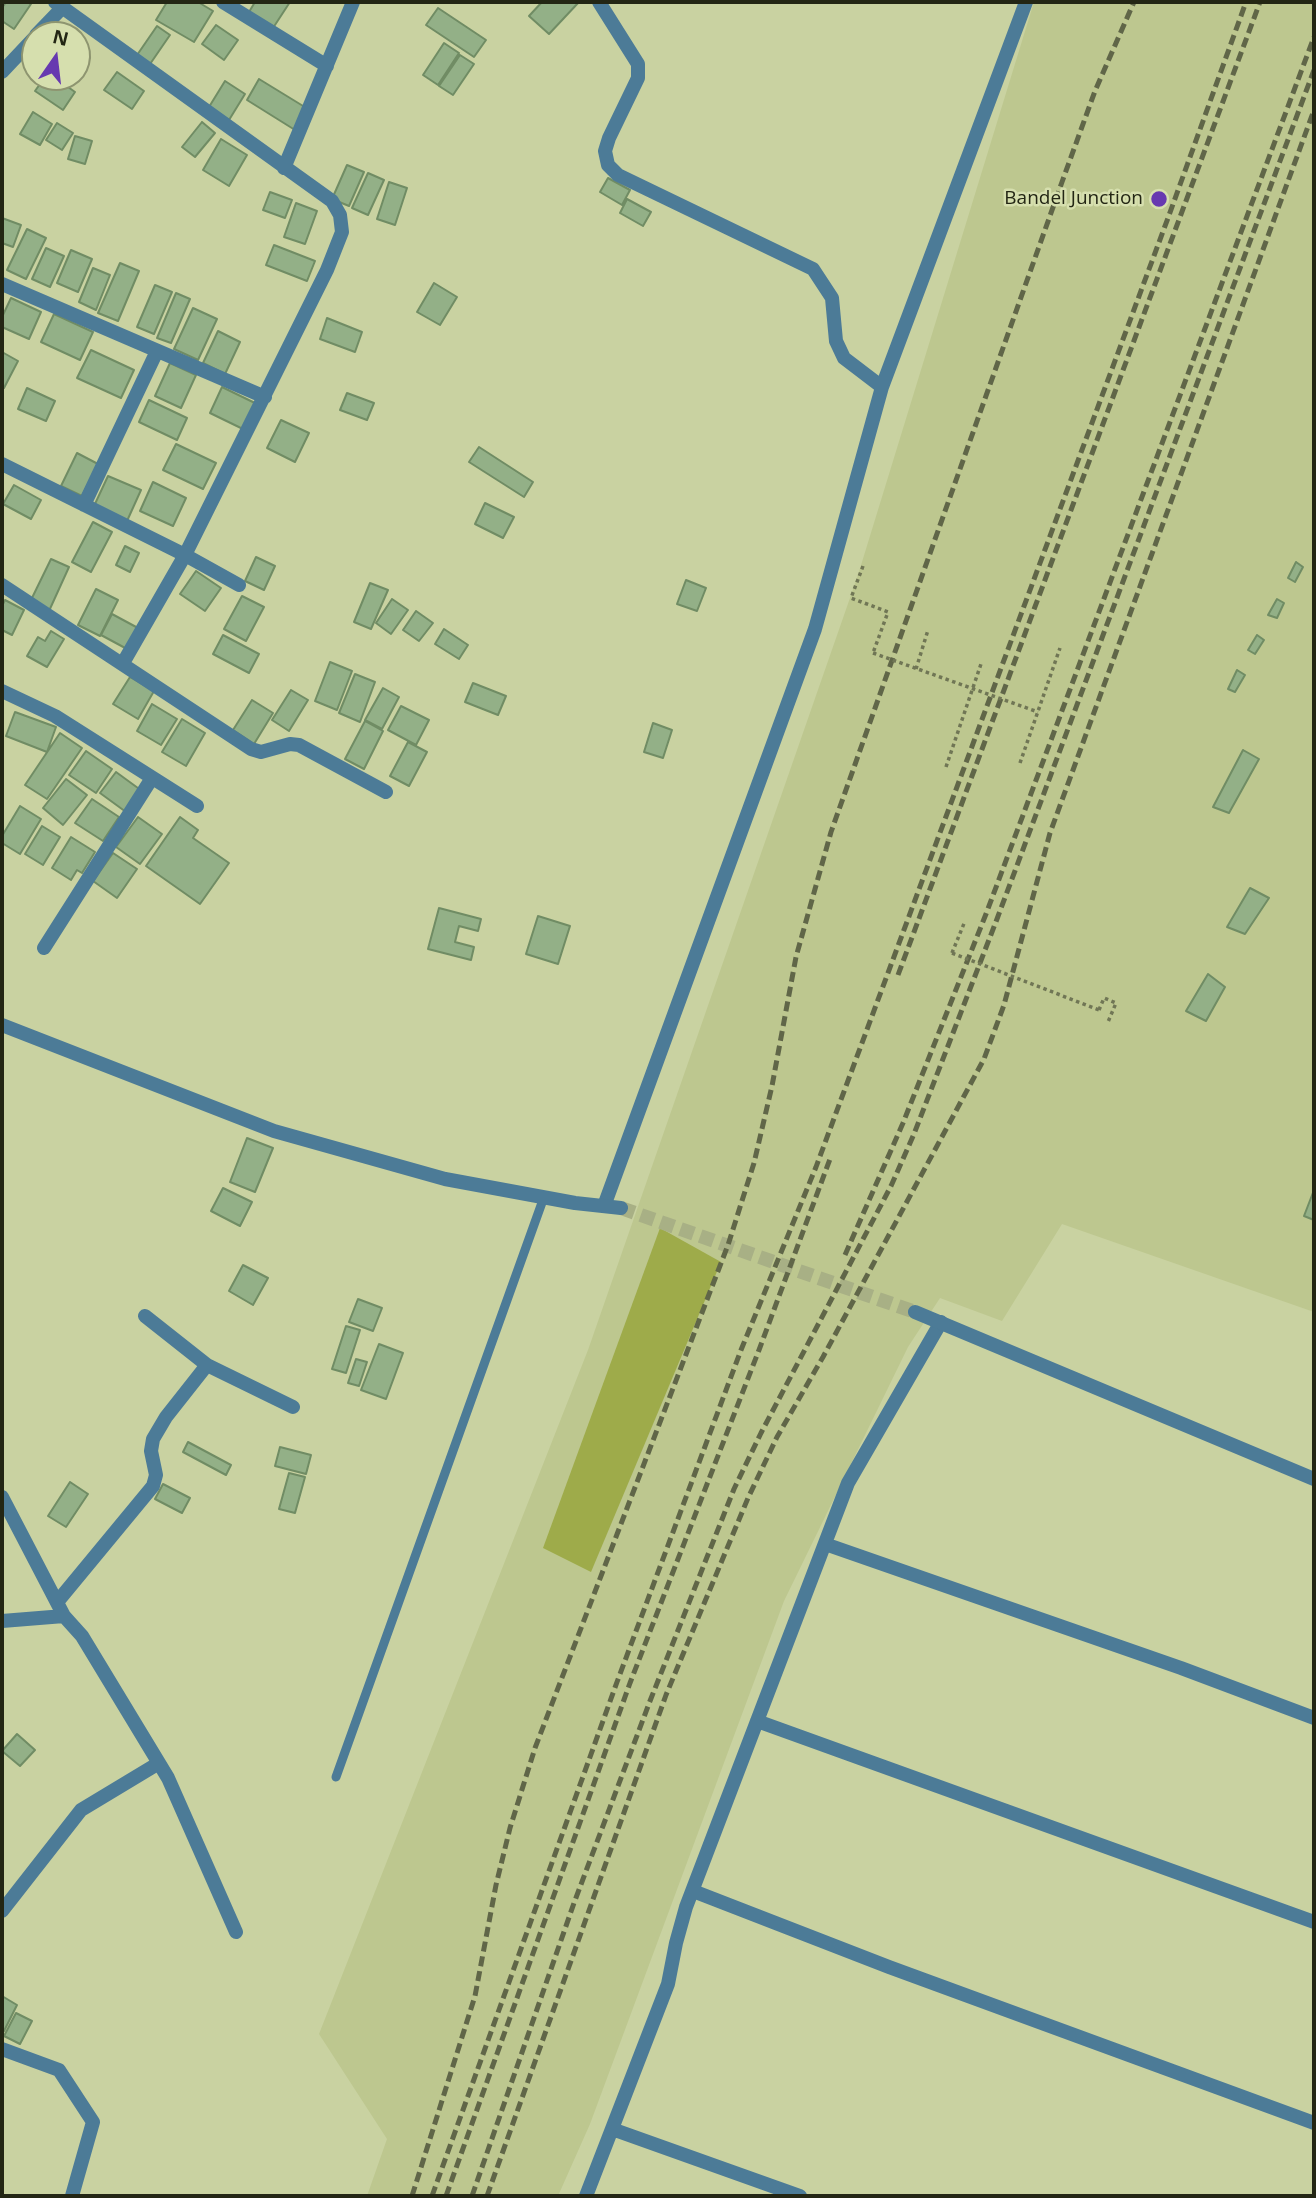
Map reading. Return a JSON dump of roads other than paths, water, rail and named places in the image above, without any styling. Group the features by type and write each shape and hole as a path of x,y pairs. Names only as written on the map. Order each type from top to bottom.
{"street":[{"path":"223,2 327,66"},
{"path":"284,168 353,2"},
{"path":"599,2 639,64 638,78 609,138 606,151 608,165 618,175 813,269 832,298 836,341 845,358 882,387"},
{"path":"604,1206 815,629 882,387 1026,2"},
{"path":"47,21 59,5 332,201 340,215 342,232 327,270 185,555 123,663"},
{"path":"2,72 21,52"},
{"path":"2,284 265,397"},
{"path":"84,505 157,351"},
{"path":"3,469 84,505 239,585"},
{"path":"2,584 251,749 261,752 290,744 299,745 386,792"},
{"path":"2,691 55,716 197,806"},
{"path":"44,948 152,778"},
{"path":"2,1026 274,1131 445,1179 575,1203 621,1208"},
{"path":"915,1312 1314,1479"},
{"path":"145,1316 207,1365 293,1407"},
{"path":"586,2196 668,1984 676,1943 692,1891 848,1483 940,1322"},
{"path":"58,1601 153,1486 156,1475 151,1451 153,1439 166,1417 207,1365"},
{"path":"2,1497 64,1615 82,1636 168,1777 236,1932"},
{"path":"825,1544 1181,1668 1314,1718"},
{"path":"2,1621 64,1615"},
{"path":"757,1721 1314,1922"},
{"path":"2,1911 81,1810 159,1763"},
{"path":"692,1891 889,1967 1314,2123"},
{"path":"2,2049 59,2070 93,2122 72,2196"},
{"path":"612,2129 794,2195"}],"lane":[{"path":"336,1777 544,1197"}],"tunnel":[{"path":"621,1208 915,1312"}],"railway":[{"path":"412,2196 475,1996 496,1885 510,1828 535,1748 728,1245 754,1163 772,1086 796,957 831,832 1095,91 1134,2"},
{"path":"432,2196 617,1682 741,1350 816,1167 1246,2"},
{"path":"898,975 1260,2"},
{"path":"845,1255 903,1123 986,914 1314,37"},
{"path":"472,2196 574,1903 734,1489 891,1186 914,1134 1314,70"},
{"path":"487,2196 666,1695 748,1498 777,1437 984,1059 1004,1005 1050,833 1314,110"},
{"path":"446,2196 630,1683 830,1159"}],"place":[{"name":"Bandel Junction","path":"1159,199"}]}
